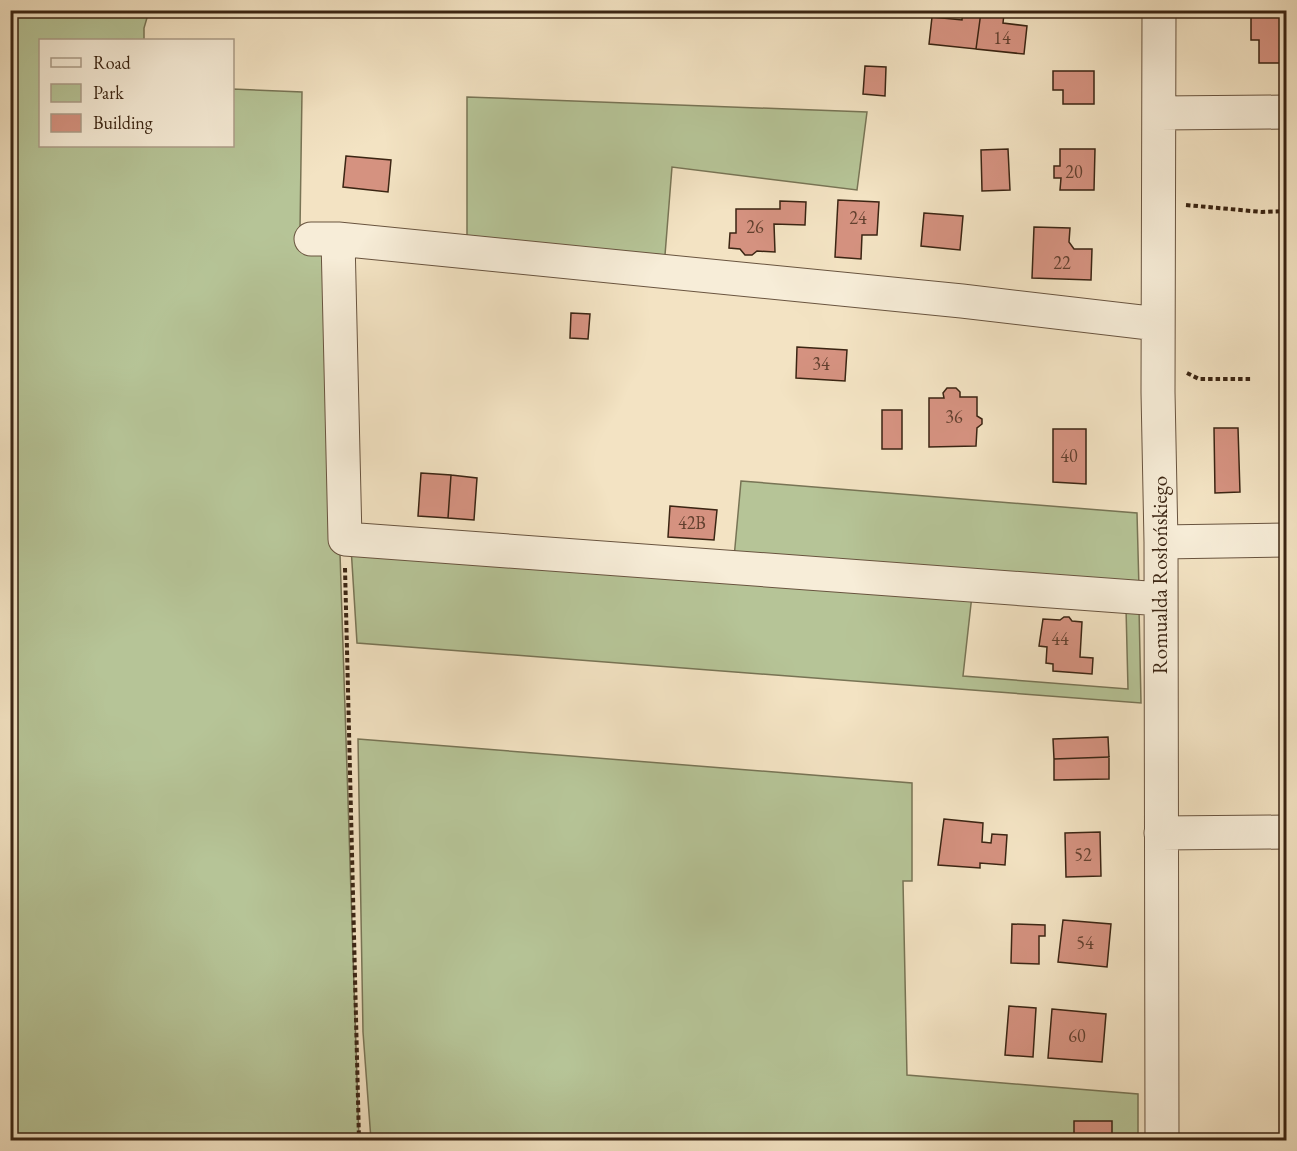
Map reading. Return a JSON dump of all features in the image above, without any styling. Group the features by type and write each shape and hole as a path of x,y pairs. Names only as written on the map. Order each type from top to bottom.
{"street":[{"name":"Romualda Rosłońskiego","path":"1159,10 1161,1140"},
{"path":"1160,113 1287,112"},
{"path":"1158,324 962,301 325,239 345,539 1161,599"},
{"path":"1161,543 1287,540"},
{"path":"1161,833 1287,832"}],"path":[{"path":"1180,204 1262,213 1287,211"},
{"path":"1183,369 1188,375 1199,379 1251,379"},
{"path":"345,539 359,1140"}],"green space":[{"path":"10,11 149,11 144,28 144,39 39,39 39,147 234,147 234,89 302,92 300,229 330,245 359,1140 11,1140"},
{"path":"467,97 867,112 857,190 672,167 665,255 467,242"},
{"path":"741,481 1137,513 1139,589 734,558"},
{"path":"351,547 972,595 963,676 1128,689 1126,608 1139,608 1141,703 357,643"},
{"path":"358,739 912,783 912,881 903,881 907,1075 1138,1094 1138,1140 371,1140 363,1032"}],"building":[{"path":"963,10 981,12 976,49 929,44 932,17 962,20"},
{"path":"1251,10 1286,10 1286,66 1282,63 1259,63 1259,40 1251,40"},
{"path":"981,12 1004,14 1003,23 1027,26 1024,54 976,49"},
{"path":"865,66 886,67 885,96 863,94"},
{"path":"1053,71 1094,71 1094,104 1063,104 1063,90 1053,90"},
{"path":"1008,149 1010,190 982,191 981,150"},
{"path":"1060,149 1095,149 1094,190 1060,190 1061,178 1054,178 1054,166 1060,166"},
{"path":"346,156 391,160 388,192 343,187"},
{"path":"838,200 879,202 877,235 862,235 861,259 835,257"},
{"path":"780,201 806,202 805,225 774,224 775,252 757,251 752,255 745,255 740,249 729,248 730,233 736,233 736,209 780,209"},
{"path":"924,213 963,216 960,250 921,246"},
{"path":"1034,227 1070,228 1069,242 1074,249 1092,249 1091,280 1032,278"},
{"path":"571,313 590,314 588,339 570,338"},
{"path":"797,347 847,350 845,381 796,378"},
{"path":"947,388 956,388 960,392 960,397 977,397 977,416 982,419 982,424 977,428 976,446 929,447 929,398 944,398 943,393"},
{"path":"882,410 902,410 902,449 882,449"},
{"path":"1214,428 1238,428 1240,492 1215,493"},
{"path":"1053,429 1086,429 1086,484 1053,482"},
{"path":"421,473 451,475 448,518 418,516"},
{"path":"451,475 477,478 474,520 448,518"},
{"path":"670,506 717,510 714,540 668,537"},
{"path":"1064,617 1082,622 1080,657 1093,658 1092,674 1053,671 1053,664 1046,663 1047,647 1039,646 1043,619 1060,620"},
{"path":"1108,737 1109,757 1054,759 1053,739"},
{"path":"1109,757 1109,779 1054,780 1054,759"},
{"path":"944,819 983,823 982,842 991,843 992,834 1007,835 1005,865 980,863 980,868 938,865"},
{"path":"1100,832 1101,876 1066,877 1065,833"},
{"path":"1063,920 1111,924 1107,967 1058,962"},
{"path":"1012,924 1045,925 1045,936 1039,936 1039,964 1011,963"},
{"path":"1009,1006 1036,1008 1033,1057 1005,1055"},
{"path":"1052,1009 1106,1014 1102,1062 1048,1058"},
{"path":"1074,1121 1112,1121 1112,1140 1074,1140"}]}
